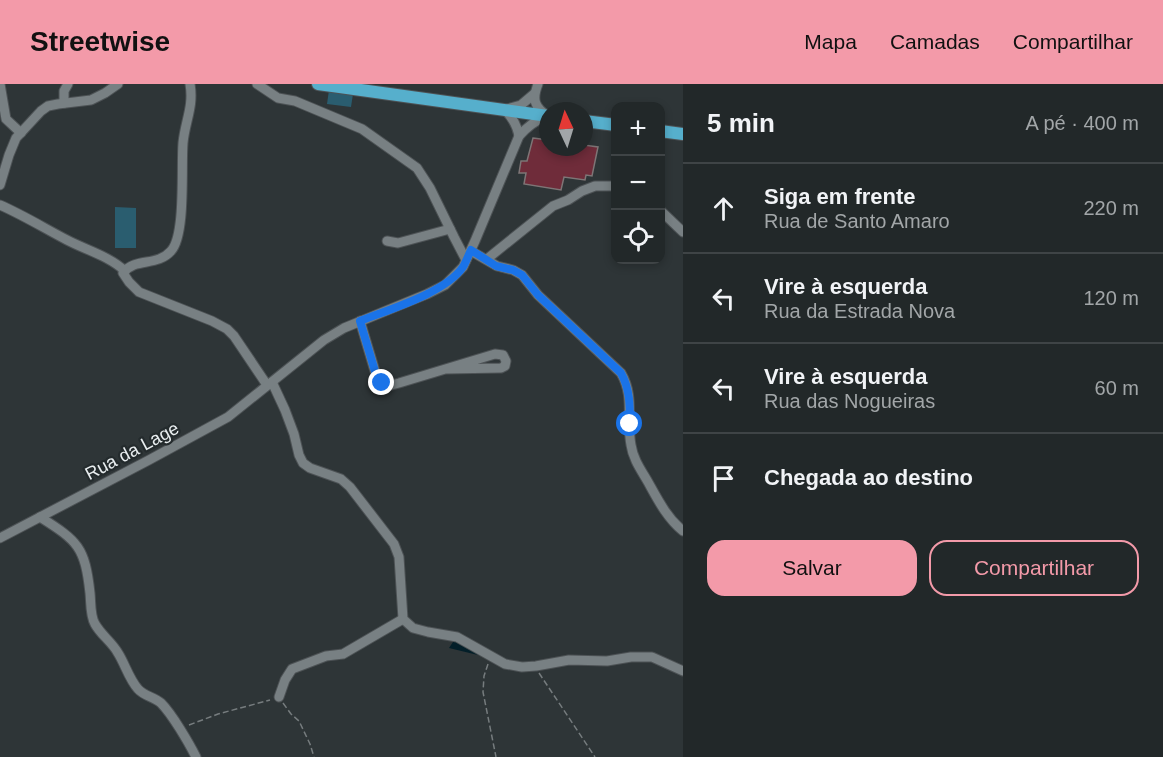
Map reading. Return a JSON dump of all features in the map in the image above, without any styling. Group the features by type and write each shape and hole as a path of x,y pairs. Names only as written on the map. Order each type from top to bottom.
{"main road":[{"path":"318,84 539,115"},
{"path":"593,122 611,124"},
{"path":"665,132 683,134"}],"street":[{"path":"0,84 6,118 21,133"},
{"path":"63,103 64,92 68,84"},
{"path":"0,185 16,138 41,111 48,106 91,100 118,84"},
{"path":"124,271 127,267 138,263 163,258 172,250 178,238 183,140 192,96 190,84"},
{"path":"257,84 278,98 295,101 362,129 417,168 450,228 469,255 487,259 496,266 522,275 538,295 621,373 627,383 630,397 630,444 634,460 664,510 683,531"},
{"path":"519,136 517,126 505,110 521,105 534,94 538,84"},
{"path":"534,94 539,109"},
{"path":"519,136 539,119"},
{"name":"Rua da Lage","path":"0,538 207,430 228,417 324,340 344,328 444,285 459,272 469,255 519,136"},
{"path":"487,259 553,206 595,186 611,186"},
{"path":"0,205 120,266 129,282 139,292 227,329 269,384 285,410 303,463 310,468 341,479 350,487 394,544 399,557 403,620 413,628 457,637 505,664 522,667 569,660 607,661 631,657 652,657 683,671"},
{"path":"665,215 683,232"},
{"path":"387,241 398,243 450,228"},
{"path":"360,321 377,378 388,386 495,354 503,355 507,361 501,368 446,369"},
{"path":"40,517 63,531 79,549 85,561 93,622 118,653 137,688 143,694 161,703 196,757"},
{"path":"279,697 292,669 326,656 343,654 403,620"}],"path":[{"path":"491,656 484,676 483,692 496,757"},
{"path":"536,666 595,757"},
{"path":"180,730 218,714 279,697 299,721 314,757"}],"shaded area":[{"path":"329,90 353,94 351,107 327,104"},
{"path":"115,207 136,208 136,248 115,248"},
{"path":"455,639 483,654 482,656 449,648"}],"building":[{"path":"533,138 539,139 539,156 593,156 593,146 598,147 592,176 586,175 585,180 564,177 561,190 524,184 526,173 519,173 521,161 527,161"}],"route":[{"path":"382,383 377,378 360,321 444,285 463,267 471,250 496,266 522,275 538,295 621,373 627,383 630,397 630,424"}]}
